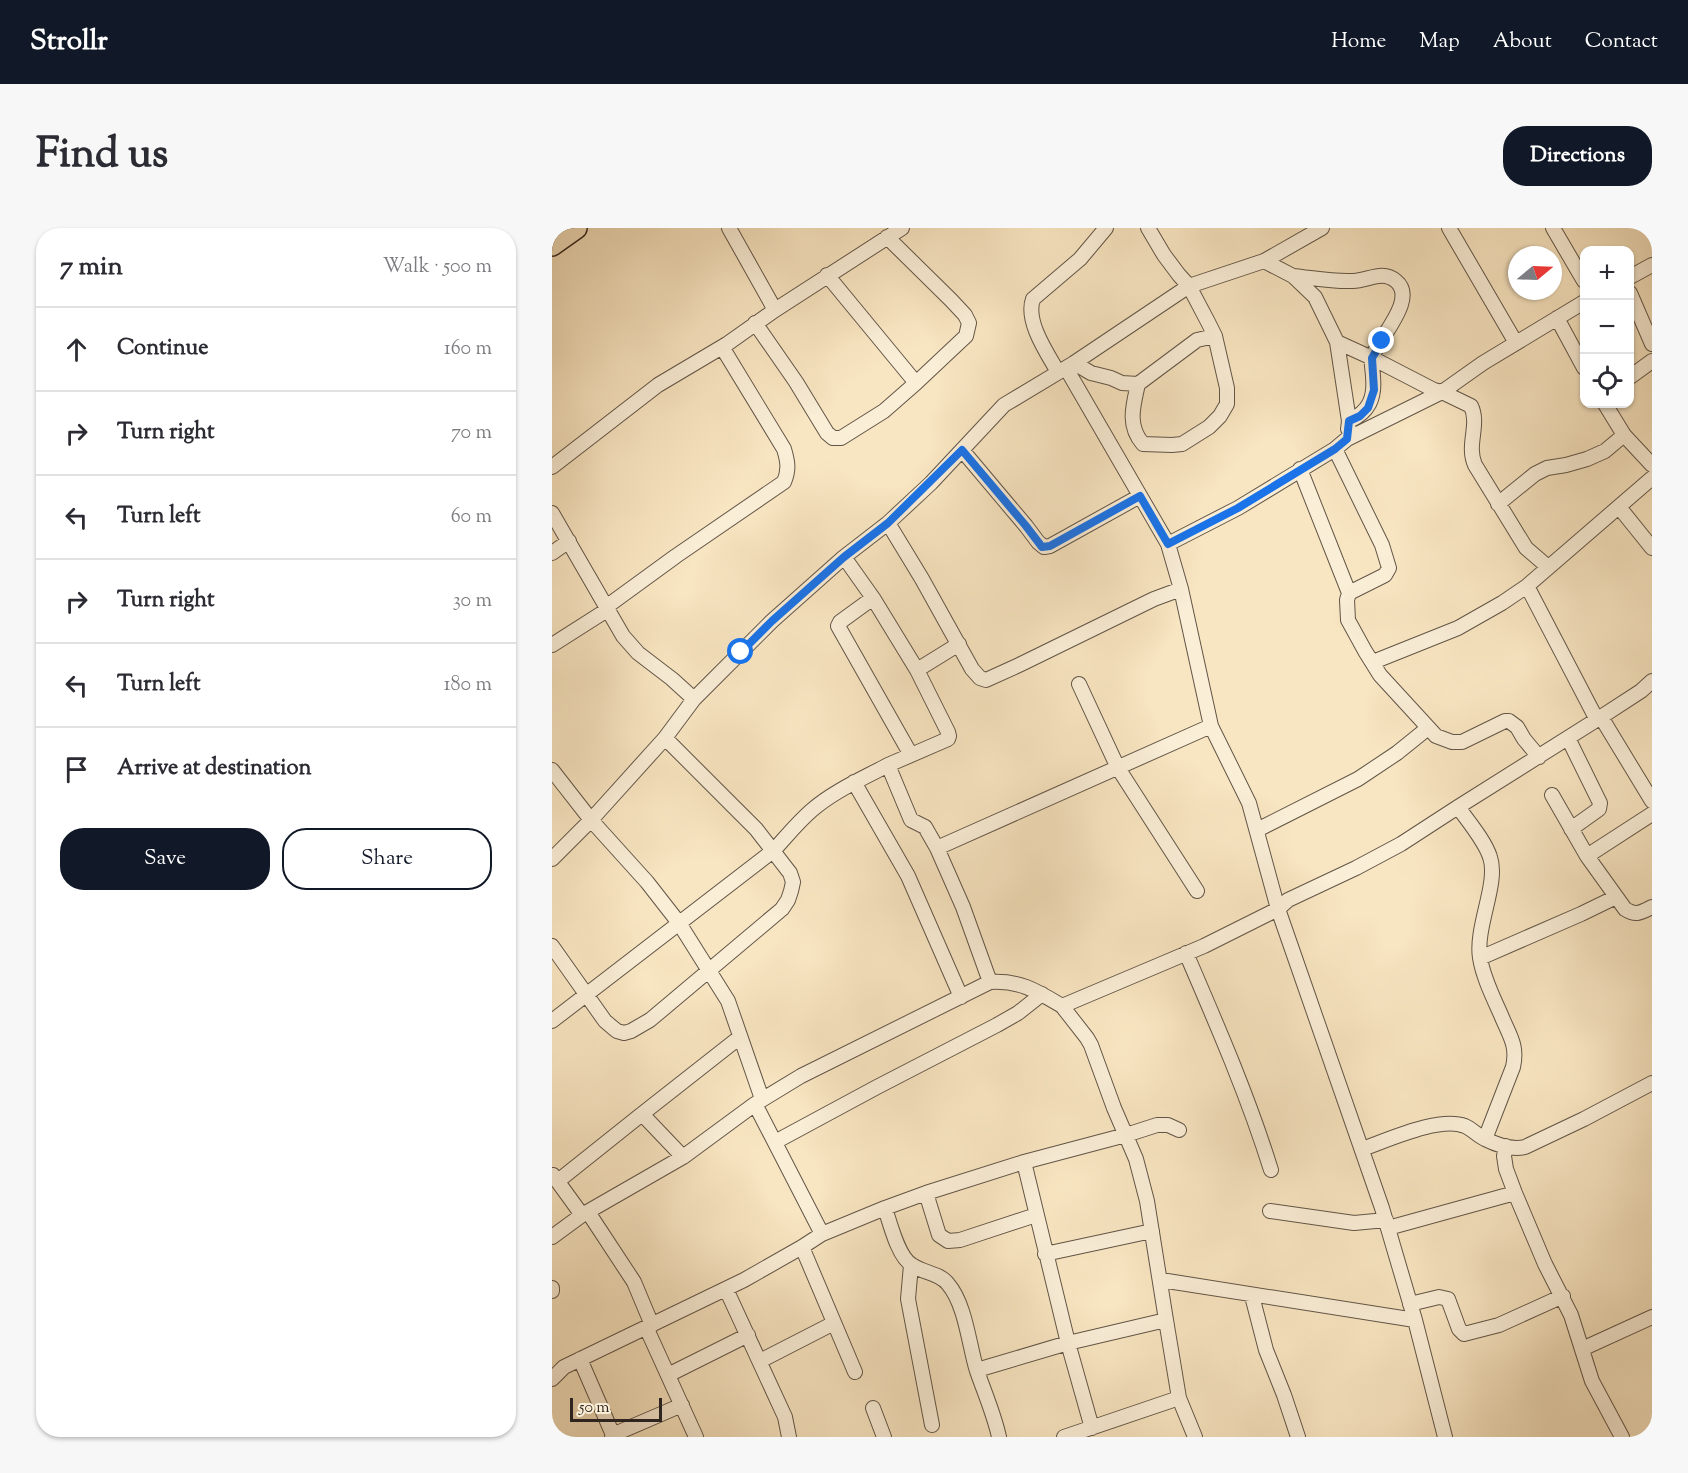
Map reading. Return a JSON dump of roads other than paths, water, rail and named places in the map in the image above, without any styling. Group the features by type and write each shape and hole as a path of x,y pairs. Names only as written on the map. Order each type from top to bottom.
{"street":[{"path":"729,228 775,310"},
{"path":"552,467 658,385 722,347 827,275 902,228"},
{"path":"1106,228 1080,259 1033,299 1030,306 1031,316 1037,332 1066,368 1168,544 1201,672 1211,726 1249,803 1278,909 1387,1224 1445,1437"},
{"path":"1138,384 1132,426 1136,436 1143,444 1182,444 1209,427 1220,416 1227,404 1227,388 1215,336 1189,286 1164,255 1148,228"},
{"path":"1449,228 1516,343"},
{"path":"1553,228 1580,274"},
{"path":"552,859 591,820 664,738 694,699 772,621 844,557 888,523 1004,405 1066,368 1189,286 1264,261 1319,229"},
{"path":"755,323 796,382 827,433 833,438 841,438 884,411 966,336 969,323 951,300 887,237"},
{"path":"1264,261 1293,276 1316,297 1337,342 1349,421 1347,439"},
{"path":"1634,274 1652,265"},
{"path":"827,275 916,383"},
{"path":"1293,276 1354,282 1381,275 1398,282 1402,291 1399,312 1372,358 1374,390 1368,408 1360,416 1349,421"},
{"path":"1632,300 1652,344"},
{"path":"1168,544 1238,508 1335,449 1347,439 1442,392 1482,363 1580,304"},
{"path":"1557,318 1580,361"},
{"path":"1066,368 1111,378 1122,383 1138,384 1197,340 1215,336"},
{"path":"1337,342 1434,390 1471,405 1475,418 1472,458 1526,548 1548,567"},
{"path":"552,645 784,482 788,473 788,464 784,449 722,347"},
{"path":"1634,374 1652,361"},
{"path":"1607,408 1624,435 1652,465"},
{"path":"1498,504 1535,474 1547,468 1587,459 1605,451 1624,435"},
{"path":"1335,449 1382,545 1389,568 1385,575 1349,593"},
{"path":"962,450 1044,548 1140,496"},
{"path":"1300,470 1349,593 1348,620 1380,675 1436,736 1452,742 1462,742 1509,721 1517,727 1539,757"},
{"path":"1373,662 1458,628 1527,586 1652,478"},
{"path":"1619,507 1652,548"},
{"path":"552,513 623,636 638,654 672,679 694,699"},
{"path":"888,523 972,669 980,678 986,680 1154,599 1181,589"},
{"path":"552,553 569,541"},
{"path":"552,1021 773,851 813,809 854,782 948,739 949,736 916,670 873,598 844,557"},
{"path":"1527,586 1599,718 1652,801"},
{"path":"873,598 842,620 838,626 911,755"},
{"path":"916,670 959,644"},
{"path":"1062,1006 1186,953 1278,909 1288,900 1401,844 1641,691 1652,681"},
{"path":"1079,684 1118,768 1197,891"},
{"path":"937,848 1211,726"},
{"path":"1257,830 1358,779 1397,753 1428,728"},
{"path":"552,946 605,1021 617,1031 624,1033 650,1020 782,909 788,900 793,882 790,873 756,830 664,738"},
{"path":"1568,738 1600,803 1599,809 1571,829"},
{"path":"888,765 911,819 924,826 937,848 963,907 990,982"},
{"path":"552,770 591,820 647,882 679,923 728,1001 737,1024 758,1102 774,1142 822,1234"},
{"path":"854,782 908,876 961,997"},
{"path":"1552,795 1587,856 1625,909 1632,914 1652,908"},
{"path":"1458,807 1489,852 1492,864 1493,873 1482,925 1480,958 1501,1016 1514,1041 1513,1067 1485,1139"},
{"path":"1587,856 1652,814"},
{"path":"1480,958 1616,897"},
{"path":"1186,953 1239,1077 1271,1170"},
{"path":"552,1237 585,1213 683,1157 758,1102 801,1076 990,982 1011,982 1030,988 1062,1006 1091,1045 1136,1159 1147,1201 1179,1398 1195,1437"},
{"path":"774,1142 998,1025 1042,994"},
{"path":"696,1437 668,1375 634,1282 585,1213 555,1178 642,1114 740,1037"},
{"path":"1362,1149 1436,1124 1465,1126 1485,1139 1516,1149 1535,1143 1652,1083"},
{"path":"642,1114 683,1157"},
{"path":"552,1379 564,1368 580,1359 726,1288 822,1234 885,1208 1024,1162 1157,1125 1168,1125 1179,1130"},
{"path":"1506,1146 1504,1156 1506,1169 1515,1193 1545,1264 1563,1296 1578,1333 1592,1381 1622,1437"},
{"path":"1024,1162 1045,1254 1092,1428"},
{"path":"926,1193 939,1235 948,1241 960,1240 1036,1215"},
{"path":"1270,1211 1354,1223 1387,1224 1515,1193"},
{"path":"885,1208 903,1256 911,1265 948,1282 955,1295 962,1312 977,1370 994,1414 999,1437"},
{"path":"1045,1254 1152,1231"},
{"path":"802,1247 855,1372"},
{"path":"911,1265 908,1299 932,1425"},
{"path":"1161,1280 1415,1320"},
{"path":"726,1288 785,1417 789,1437"},
{"path":"1252,1296 1266,1350 1298,1437"},
{"path":"1410,1304 1439,1297 1448,1299 1459,1329 1464,1334 1499,1325 1563,1296"},
{"path":"1582,1349 1652,1317"},
{"path":"977,1370 1068,1343 1166,1320"},
{"path":"760,1361 834,1323"},
{"path":"668,1375 748,1335"},
{"path":"580,1359 613,1436 682,1405"},
{"path":"1064,1437 1179,1398"},
{"path":"873,1407 884,1437"}]}
